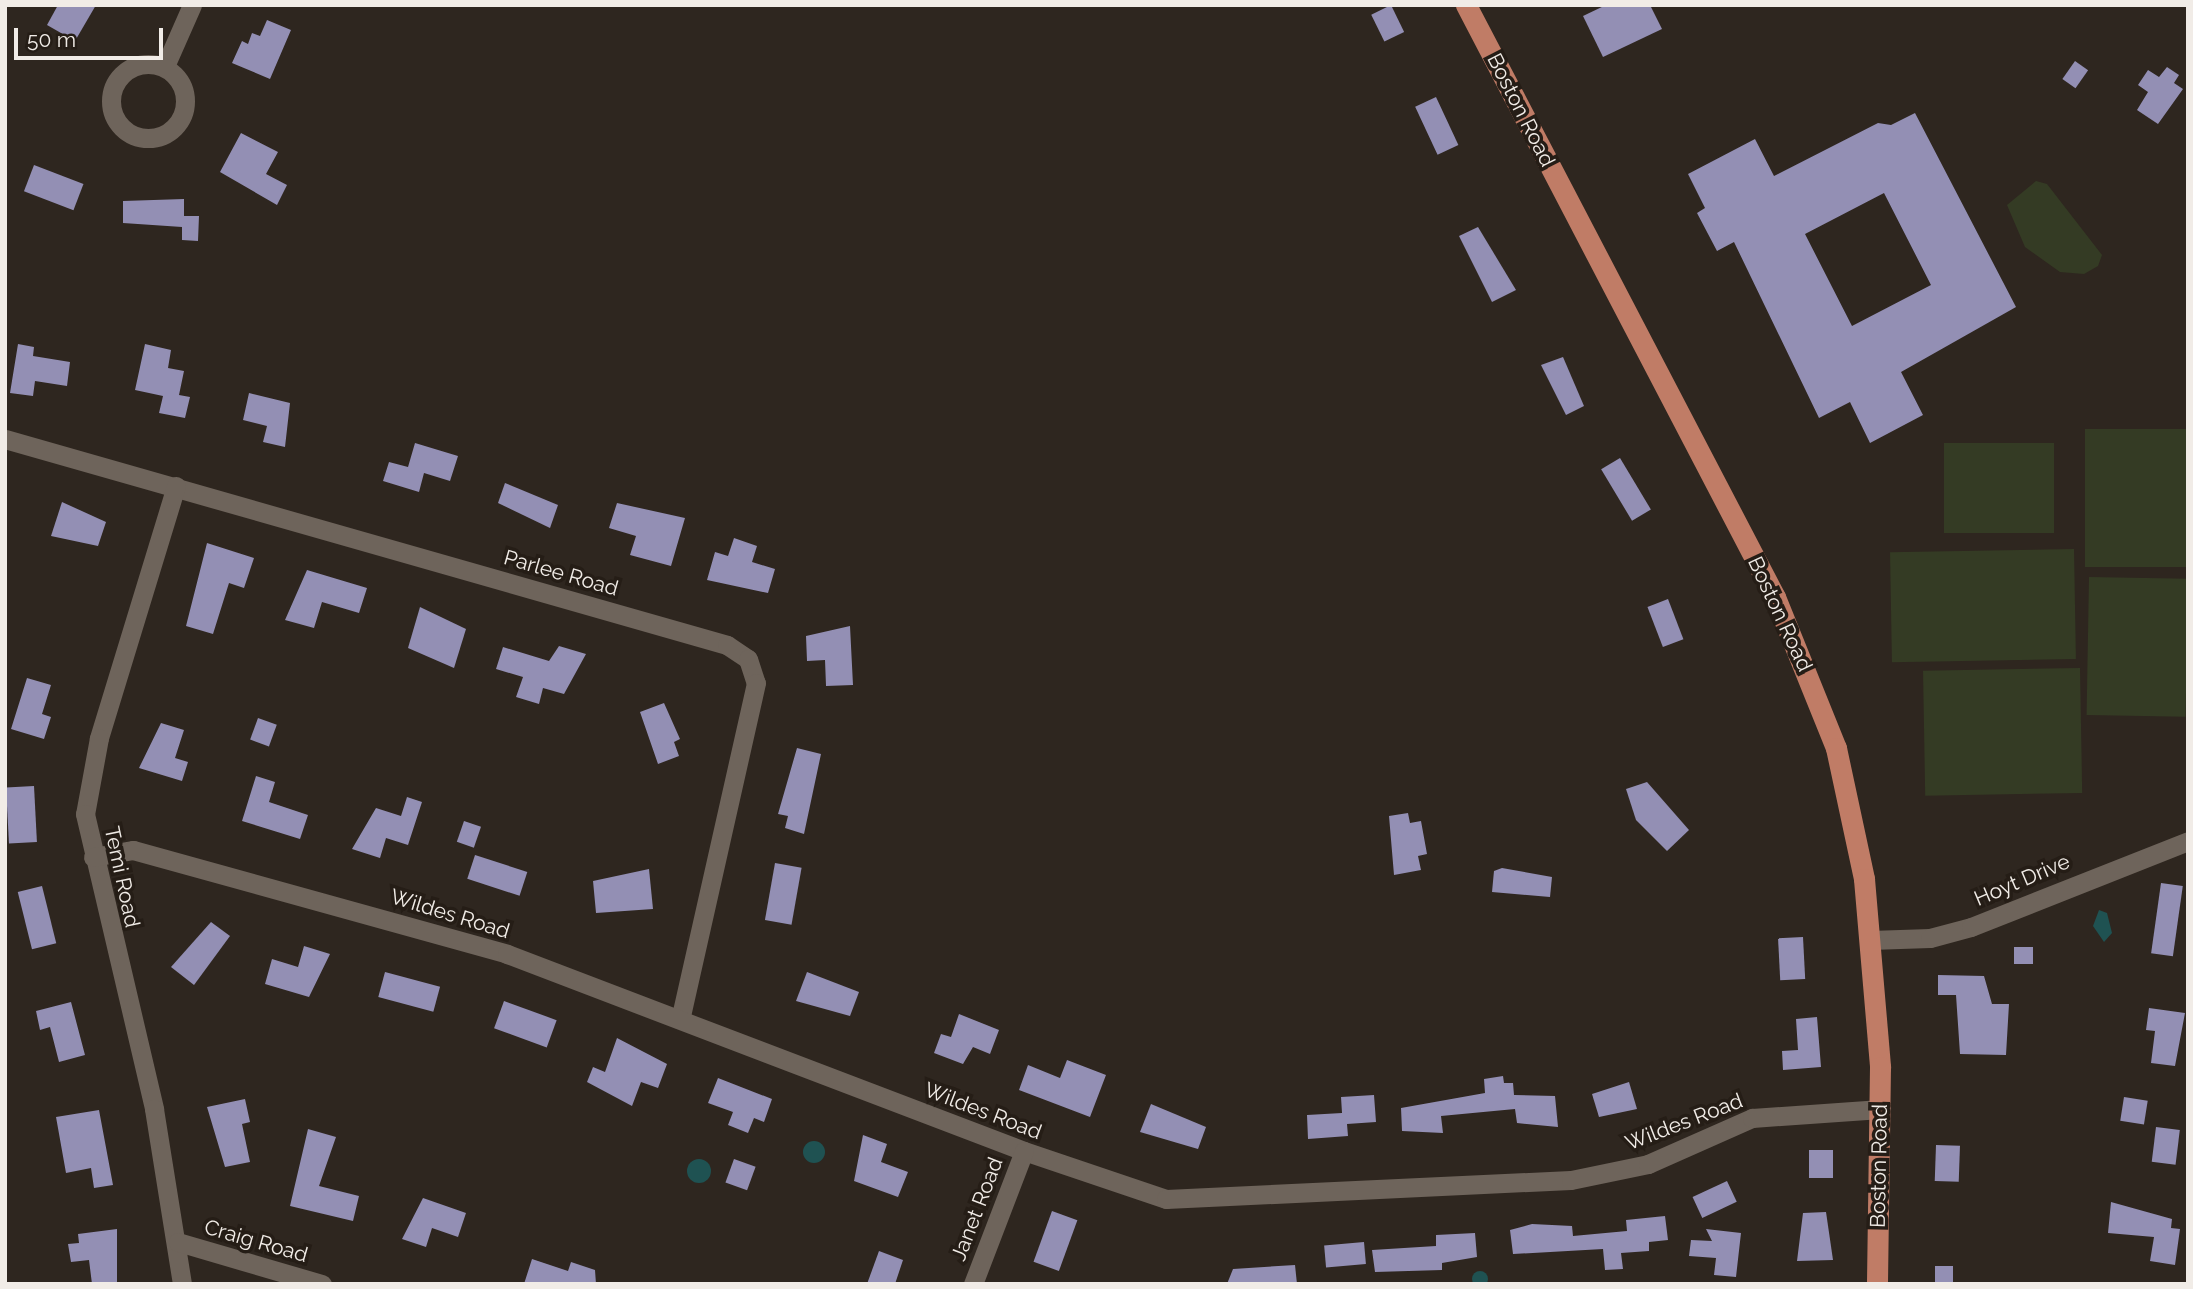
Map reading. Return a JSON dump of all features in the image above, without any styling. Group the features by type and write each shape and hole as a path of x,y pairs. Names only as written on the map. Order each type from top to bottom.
{"main road":[{"name":"Boston Road","path":"1466,5 1810,677 1853,812 1870,940 1881,1109 1877,1284"}],"street":[{"path":"166,64 192,5"},
{"name":"Parlee Road","path":"5,439 726,645 748,659 757,683 681,1017"},
{"name":"Temi Road","path":"176,486 87,785 93,857 154,1109 178,1242 182,1284"},
{"name":"Hoyt Drive","path":"1870,940 1930,937 1971,927 2188,841"},
{"name":"Wildes Road","path":"93,857 133,850 364,911 681,1017 1024,1152 1142,1193 1243,1199 1571,1180 1648,1164 1752,1118 1881,1109"},
{"name":"Janet Road","path":"973,1284 1024,1152"},
{"name":"Craig Road","path":"178,1242 322,1284"}],"green space":[{"path":"2036,181 2047,184 2102,255 2098,266 2084,274 2060,272 2025,247 2007,205"},
{"path":"2085,429 2188,429 2188,567 2085,567"},
{"path":"1944,443 2054,443 2054,533 1944,533"},
{"path":"2074,549 2076,659 1892,662 1890,552"},
{"path":"2089,577 2188,579 2186,717 2087,715"},
{"path":"2080,668 2082,793 1925,796 1923,671"}],"water":[{"path":"2099,910 2107,913 2112,933 2104,942 2093,926"},
{"path":"814,1141 822,1144 825,1152 822,1160 814,1163 806,1160 803,1152 806,1144"},
{"path":"699,1159 707,1163 711,1171 707,1179 699,1183 691,1179 687,1171 691,1163"},
{"path":"1480,1271 1486,1273 1486,1285 1480,1287 1474,1285 1472,1279 1474,1273"}],"building":[{"path":"58,5 96,5 75,41 47,25"},
{"path":"1391,5 1404,32 1384,42 1371,15"},
{"path":"1606,5 1650,5 1662,29 1603,57 1583,16"},
{"path":"267,20 291,30 270,79 232,63 242,41 248,44 252,33 260,36"},
{"path":"2075,61 2088,70 2075,88 2062,79"},
{"path":"2167,67 2179,75 2174,83 2183,89 2158,124 2137,110 2148,92 2138,85 2148,70 2159,77"},
{"path":"1436,97 1458,145 1438,155 1415,107"},
{"path":"1915,113 2016,307 1901,372 1923,415 1870,443 1850,402 1819,418 1734,242 1717,251 1697,213 1705,208 1688,174 1755,139 1774,176 1878,123 1891,125","holes":["1884,193 1931,285 1852,326 1805,234"]},
{"path":"241,133 278,152 266,174 287,185 277,205 220,172"},
{"path":"34,165 83,184 73,210 24,191"},
{"path":"184,199 184,216 199,216 198,241 182,240 182,227 123,223 123,201"},
{"path":"1478,227 1516,290 1492,302 1459,236"},
{"path":"18,344 34,347 33,356 70,362 67,386 35,381 33,396 10,393"},
{"path":"145,344 171,350 168,368 184,371 179,395 190,397 185,418 159,413 163,396 135,390"},
{"path":"1563,357 1584,406 1566,415 1541,365"},
{"path":"249,393 290,403 285,447 263,442 267,426 243,420"},
{"path":"415,443 458,456 450,481 424,473 419,492 383,481 389,462 408,467"},
{"path":"1620,458 1651,509 1632,521 1601,469"},
{"path":"505,483 558,505 550,528 498,503"},
{"path":"62,502 106,522 98,546 51,536"},
{"path":"617,503 685,518 671,566 630,555 636,536 609,528"},
{"path":"734,538 757,546 752,562 775,569 768,593 707,580 715,552 728,556"},
{"path":"207,543 254,558 244,588 229,583 213,634 186,626"},
{"path":"307,570 367,588 359,613 322,602 314,628 285,620"},
{"path":"1668,599 1683,639 1663,647 1647,607"},
{"path":"420,607 466,629 454,668 408,648"},
{"path":"850,626 853,685 826,686 825,660 807,661 806,636"},
{"path":"559,646 586,654 564,694 543,688 539,704 516,697 523,677 496,669 503,647 549,661"},
{"path":"27,678 51,685 42,714 51,717 44,739 11,729"},
{"path":"664,703 680,739 674,742 679,756 658,764 640,712"},
{"path":"258,718 277,725 269,746 250,740"},
{"path":"161,723 184,730 175,758 188,762 182,781 139,768"},
{"path":"797,748 821,754 804,834 785,828 788,816 778,814"},
{"path":"256,776 275,782 269,802 308,815 300,839 242,821"},
{"path":"1647,782 1689,830 1667,851 1636,820 1626,789"},
{"path":"34,786 37,842 9,843 6,787"},
{"path":"407,797 422,802 408,845 386,838 380,858 352,849 376,808 401,816"},
{"path":"1408,813 1410,823 1421,821 1427,854 1418,856 1421,870 1394,875 1389,816"},
{"path":"464,821 481,827 474,848 457,842"},
{"path":"475,855 527,872 520,896 467,879"},
{"path":"775,863 802,868 792,925 765,920"},
{"path":"1502,868 1552,877 1550,897 1492,892 1494,871"},
{"path":"649,869 653,909 596,913 593,881"},
{"path":"2161,883 2183,886 2173,956 2151,953"},
{"path":"42,886 56,943 32,949 18,892"},
{"path":"211,922 230,936 194,985 171,967"},
{"path":"1803,937 1805,979 1780,980 1778,938"},
{"path":"304,946 330,954 309,997 265,984 272,959 298,967"},
{"path":"2014,947 2033,947 2033,964 2014,964"},
{"path":"385,972 440,987 433,1012 378,997"},
{"path":"807,972 859,992 850,1016 796,1001"},
{"path":"1938,975 1984,976 1992,1004 2009,1004 2006,1055 1960,1054 1956,995 1938,995"},
{"path":"504,1001 557,1020 547,1047 494,1028"},
{"path":"71,1002 85,1055 59,1062 50,1027 40,1030 36,1011"},
{"path":"2149,1008 2185,1013 2175,1066 2151,1063 2155,1031 2146,1030"},
{"path":"959,1014 999,1030 990,1054 973,1047 963,1064 934,1053 941,1034 951,1037"},
{"path":"1817,1017 1821,1067 1783,1070 1782,1051 1798,1050 1796,1019"},
{"path":"617,1038 667,1064 658,1088 641,1082 632,1106 587,1082 593,1067 605,1072"},
{"path":"1067,1060 1106,1075 1090,1117 1019,1090 1028,1065 1060,1078"},
{"path":"1503,1076 1504,1083 1513,1083 1514,1095 1555,1096 1558,1127 1517,1123 1515,1109 1441,1116 1443,1133 1402,1131 1401,1108 1485,1093 1484,1079"},
{"path":"718,1078 772,1099 764,1122 754,1118 748,1133 728,1125 733,1112 708,1103"},
{"path":"1629,1082 1637,1109 1599,1117 1592,1094"},
{"path":"1374,1095 1376,1122 1347,1124 1348,1136 1308,1139 1307,1115 1342,1113 1341,1097"},
{"path":"2124,1097 2148,1101 2144,1124 2120,1121"},
{"path":"245,1099 250,1122 242,1124 250,1162 225,1167 207,1107"},
{"path":"1151,1104 1206,1127 1198,1149 1140,1132"},
{"path":"99,1110 113,1185 94,1188 91,1168 66,1173 56,1117"},
{"path":"2156,1127 2180,1130 2176,1165 2152,1162"},
{"path":"308,1129 336,1137 319,1186 359,1196 353,1221 290,1206"},
{"path":"863,1135 887,1144 881,1162 908,1172 898,1197 854,1181"},
{"path":"1936,1145 1960,1146 1959,1182 1935,1181"},
{"path":"1809,1150 1833,1150 1833,1178 1809,1178"},
{"path":"734,1159 756,1167 747,1190 725,1182"},
{"path":"1727,1181 1737,1202 1702,1218 1693,1197"},
{"path":"423,1198 466,1213 458,1237 432,1228 426,1247 402,1239"},
{"path":"2111,1202 2172,1219 2171,1228 2180,1229 2175,1265 2150,1261 2154,1237 2108,1233"},
{"path":"1052,1211 1077,1220 1059,1271 1034,1262"},
{"path":"1826,1212 1833,1260 1797,1261 1803,1213"},
{"path":"1665,1216 1668,1240 1649,1242 1649,1251 1621,1253 1623,1269 1605,1270 1603,1249 1513,1254 1510,1230 1532,1224 1572,1226 1573,1236 1627,1231 1626,1220"},
{"path":"117,1229 117,1284 92,1284 89,1260 71,1262 68,1244 79,1243 78,1234"},
{"path":"1706,1229 1741,1233 1736,1277 1714,1275 1716,1258 1689,1256 1691,1240 1712,1241"},
{"path":"1475,1233 1477,1257 1442,1263 1442,1270 1375,1272 1372,1250 1436,1246 1436,1235"},
{"path":"1364,1242 1366,1264 1326,1267 1324,1245"},
{"path":"879,1251 903,1260 895,1284 867,1284"},
{"path":"532,1259 568,1271 571,1262 595,1270 596,1284 524,1284"},
{"path":"1295,1265 1297,1284 1227,1284 1233,1269"},
{"path":"1935,1266 1953,1266 1953,1284 1935,1284"}]}
